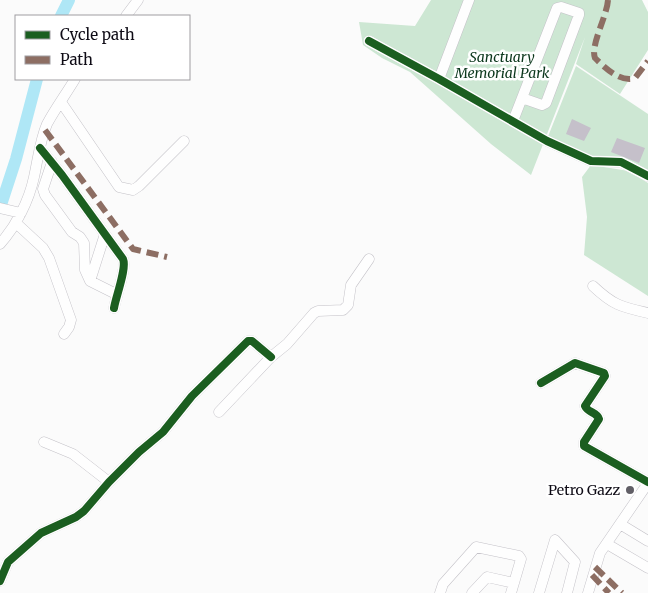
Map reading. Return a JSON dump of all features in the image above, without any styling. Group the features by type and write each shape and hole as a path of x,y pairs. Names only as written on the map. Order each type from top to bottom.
{"street":[{"path":"127,15 138,0"},
{"path":"439,79 469,0"},
{"path":"513,121 557,8 561,7 579,13 546,103 542,105 522,98"},
{"path":"369,41 546,141 591,161 621,162 648,176"},
{"path":"0,244 16,223 34,180 47,124 74,80"},
{"path":"61,102 119,187 126,190 133,190 139,186 184,141"},
{"path":"40,148 125,263 114,308"},
{"path":"52,162 43,192 72,232 80,237 84,243 85,270 90,281 116,294"},
{"path":"3,209 21,213"},
{"path":"16,223 42,248 49,258 70,320 69,327 64,334"},
{"path":"90,281 105,234"},
{"path":"219,412 271,357 287,344 314,313 318,311 343,310 348,305 351,285 369,259"},
{"path":"593,286 604,297 619,306 648,313"},
{"path":"0,581 8,562 41,533 76,517 84,511 109,482 139,452 163,432 192,396 248,341 271,357"},
{"path":"541,383 575,363 604,373 605,376 585,406 587,410 598,416 599,419 584,444 648,482 600,553 588,593"},
{"path":"44,442 73,454 109,482"},
{"path":"620,524 648,541"},
{"path":"539,593 555,540 575,562 567,593"},
{"path":"606,544 648,568"},
{"path":"440,593 443,584 476,547 519,556 521,559 513,588 486,577 472,593"}],"green space":[{"name":"Sanctuary Memorial Park","path":"431,0 642,0 648,12 648,50 620,94 576,64 585,37 531,175 491,144 410,72 382,58 363,45 359,22 415,26"},
{"path":"576,66 648,114 648,175 621,160 592,160 547,139"},
{"path":"591,165 629,171 648,183 648,296 584,255 587,217 582,177"}],"building":[{"path":"572,119 591,128 584,141 566,134"},
{"path":"617,138 645,148 639,163 611,152"}],"waterway":[{"path":"62,15 69,0"},
{"path":"0,208 16,159 37,80"}],"marked path":[{"path":"608,0 595,46 595,58 614,74 630,79 635,78 648,61"},
{"path":"45,130 133,249 167,257"},
{"path":"595,567 622,593"},
{"path":"592,575 609,593"}],"cycle path":[{"path":"369,41 547,141 591,161 621,162 648,176"},
{"path":"40,148 123,259 122,275 114,308"},
{"path":"0,581 8,562 41,533 76,517 84,511 109,482 139,452 163,432 192,396 248,341 252,341 271,357"},
{"path":"541,383 575,363 604,373 605,376 585,406 599,419 584,442 584,446 648,482"}],"place":[{"name":"Petro Gazz","path":"630,490"}]}
